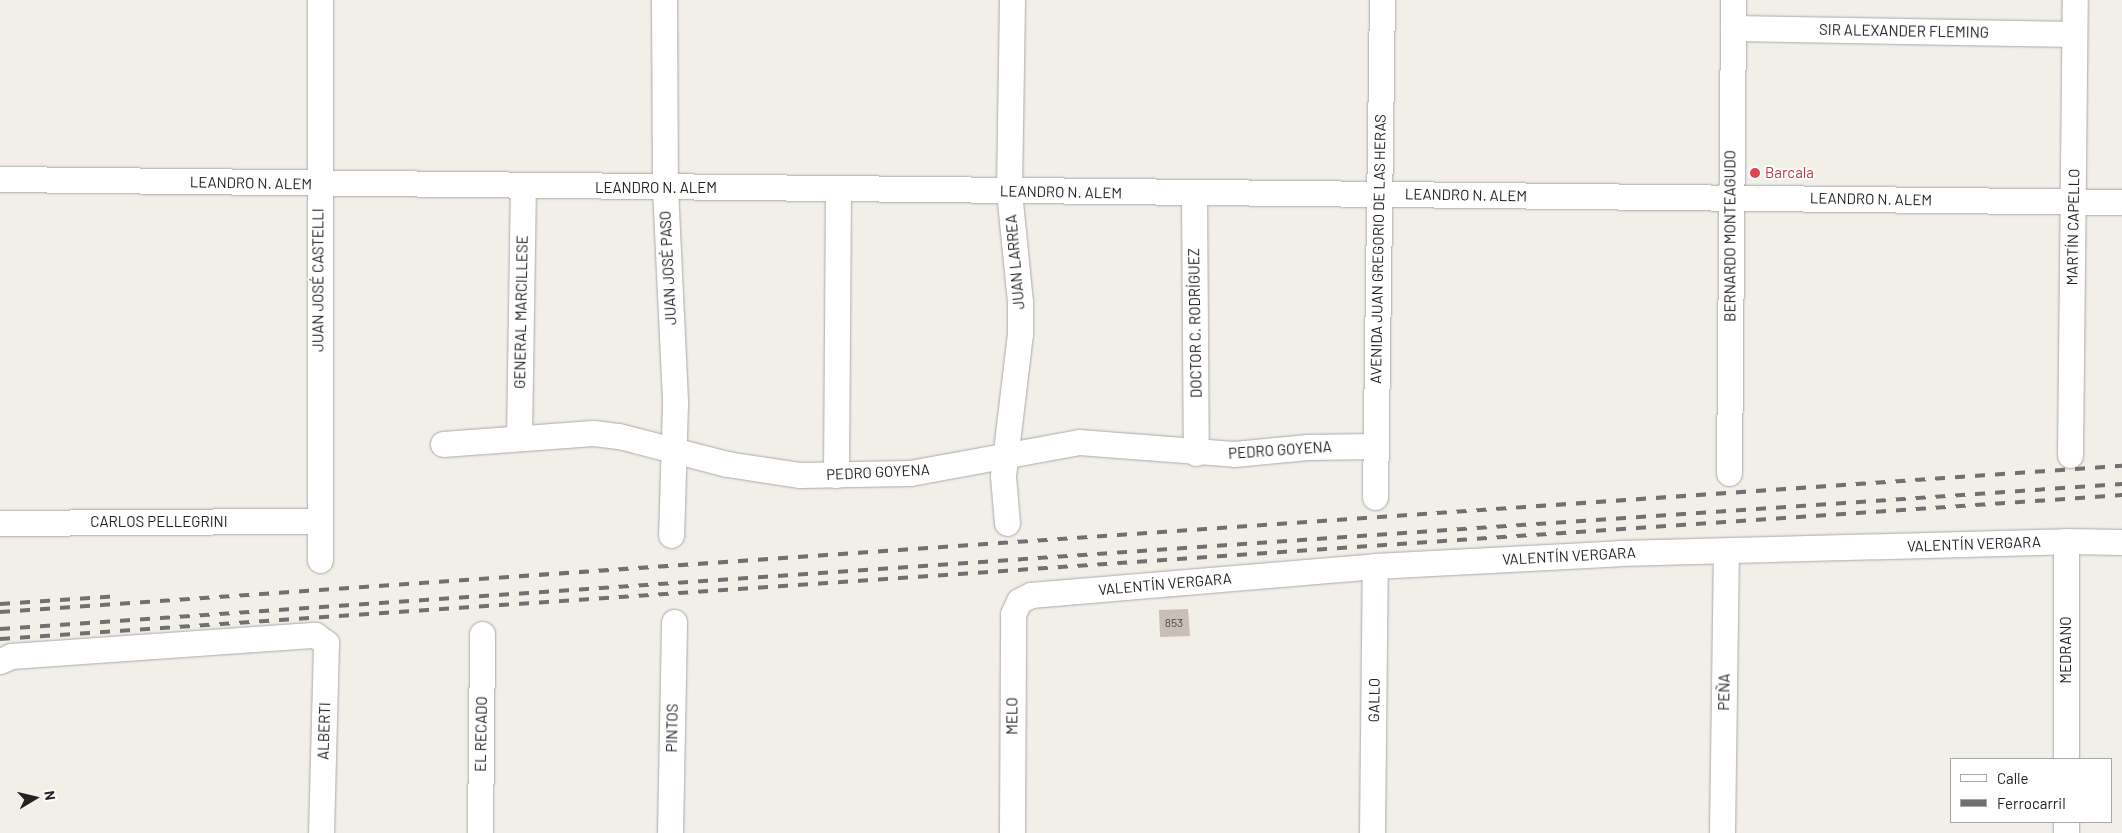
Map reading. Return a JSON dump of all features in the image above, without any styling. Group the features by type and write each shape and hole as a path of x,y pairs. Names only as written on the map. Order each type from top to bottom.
{"street":[{"name":"JUAN JOSÉ CASTELLI","path":"320,0 318,184 320,560"},
{"name":"JUAN JOSÉ PASO","path":"664,0 665,188 675,451 671,535"},
{"name":"JUAN LARREA","path":"1007,523 1003,476 1020,302 1009,191 1012,0"},
{"name":"AVENIDA JUAN GREGORIO DE LAS HERAS","path":"1375,497 1382,0"},
{"name":"BERNARDO MONTEAGUDO","path":"1729,473 1733,0"},
{"name":"MARTÍN CAPELLO","path":"2070,455 2075,0"},
{"name":"SIR ALEXANDER FLEMING","path":"1733,28 2074,34"},
{"name":"LEANDRO N. ALEM","path":"0,179 523,187 2122,202"},
{"path":"0,193 40,188 68,180"},
{"name":"GENERAL MARCILLESE","path":"518,438 523,187"},
{"path":"836,475 838,190"},
{"name":"DOCTOR C. RODRÍGUEZ","path":"1194,193 1196,452"},
{"name":"PEDRO GOYENA","path":"443,444 593,433 619,436 758,470 800,475 910,473 1079,442 1196,452 1257,454 1308,447 1376,446"},
{"name":"CARLOS PELLEGRINI","path":"0,523 319,522"},
{"name":"VALENTÍN VERGARA","path":"1019,601 1031,595 1376,566 1620,553 1726,552 2066,541 2122,542"},
{"name":"MEDRANO","path":"2066,541 2066,758"},
{"name":"PEÑA","path":"1722,833 1726,552"},
{"name":"GALLO","path":"1372,833 1376,566"},
{"name":"MELO","path":"1012,833 1012,614 1019,601"},
{"name":"PINTOS","path":"670,833 674,622"},
{"name":"EL RECADO","path":"480,833 482,634"},
{"name":"ALBERTI","path":"0,661 11,656 315,635 326,644 321,833"}],"building":[{"path":"1188,609 1190,636 1160,637 1159,610"}],"railway":[{"path":"0,612 2122,466"},
{"path":"0,629 2122,484"},
{"path":"0,639 2122,495"},
{"path":"0,604 120,596"}],"place":[{"name":"Barcala","path":"1755,173"}]}
